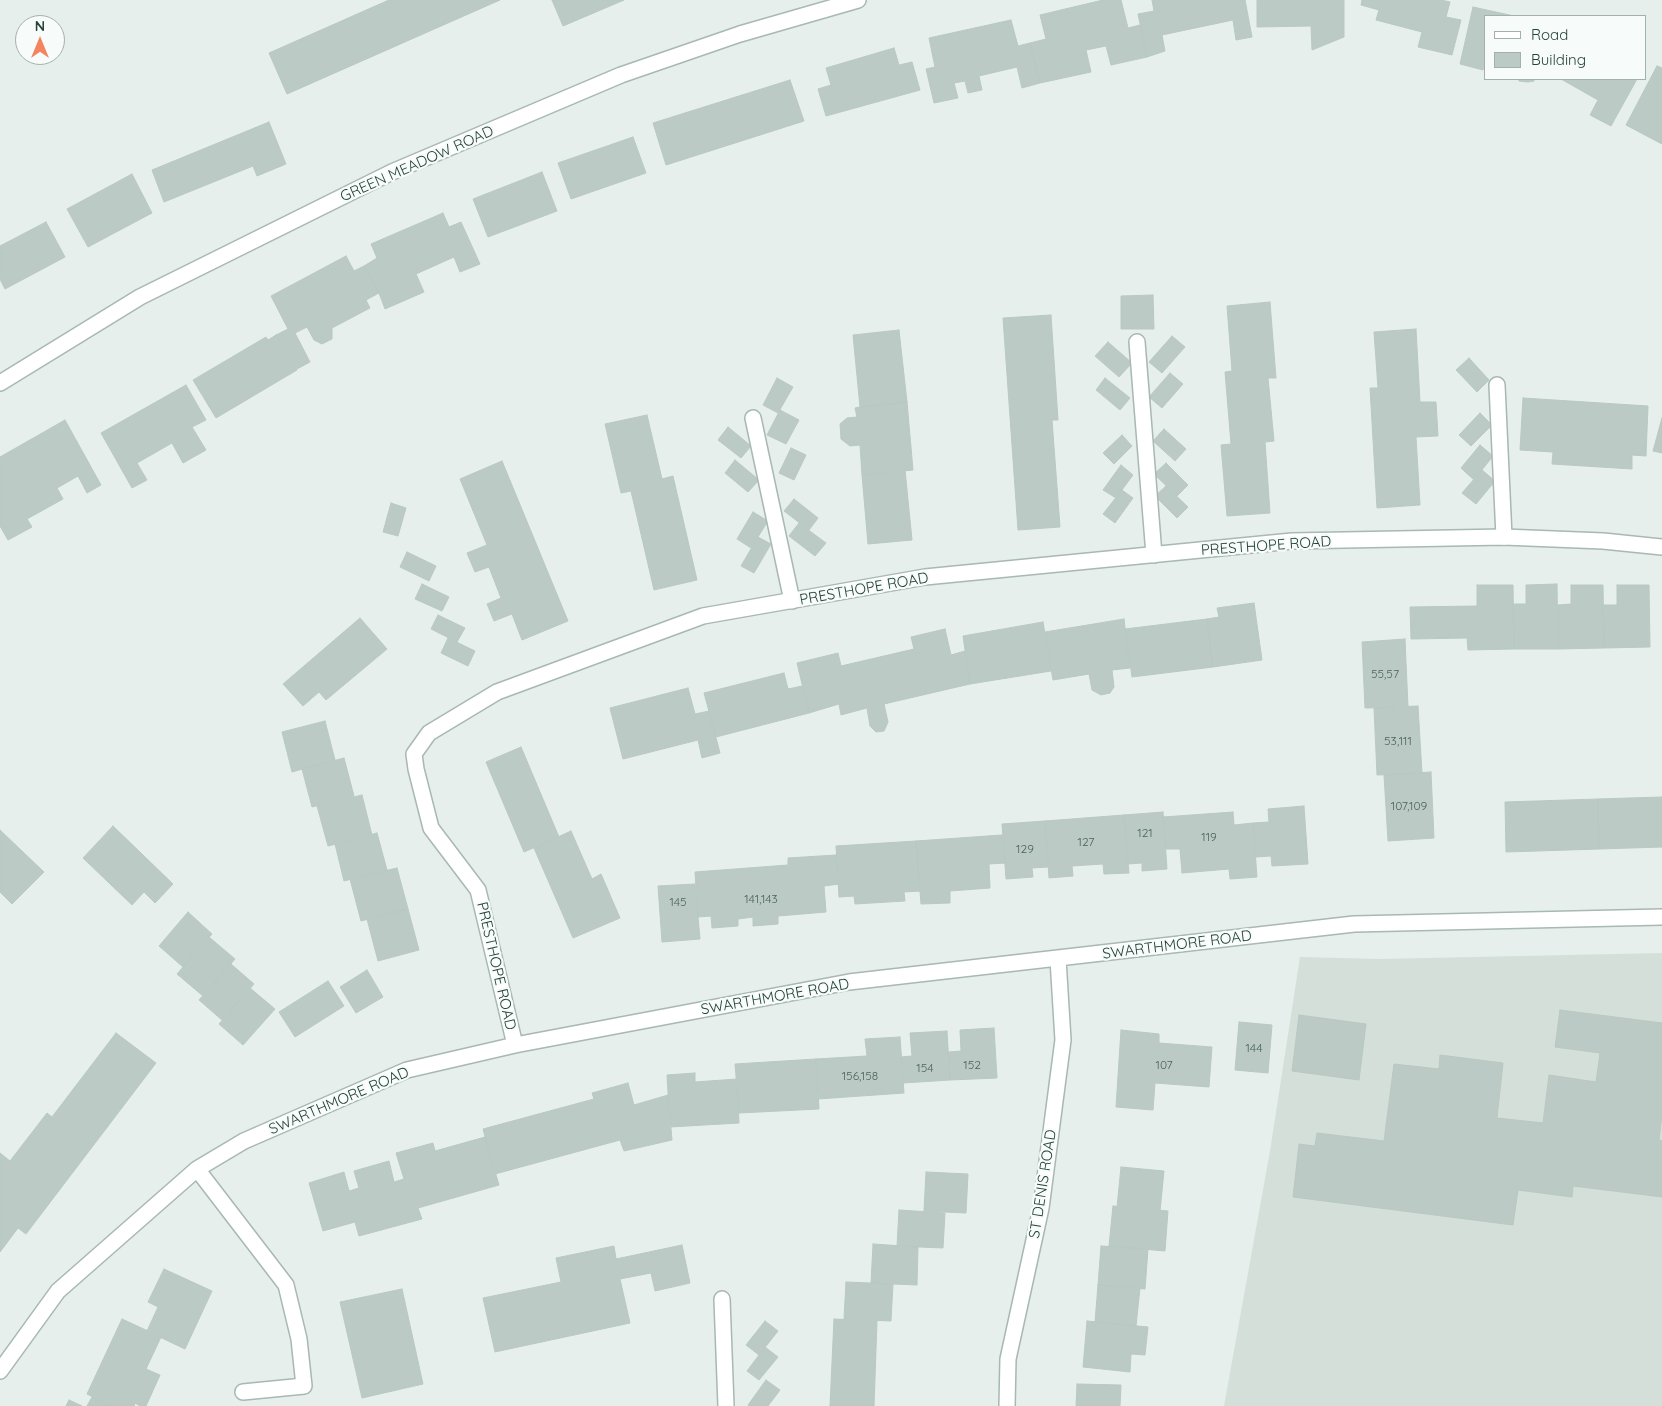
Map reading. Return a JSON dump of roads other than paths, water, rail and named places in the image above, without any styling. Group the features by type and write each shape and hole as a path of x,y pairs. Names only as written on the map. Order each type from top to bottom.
{"street":[{"name":"GREEN MEADOW ROAD","path":"0,383 140,297 392,172 621,75 740,34 858,0"},
{"path":"1137,342 1154,555"},
{"path":"1497,385 1504,537"},
{"path":"753,418 792,601"},
{"name":"PRESTHOPE ROAD","path":"515,1045 478,890 431,828 414,754 429,734 497,692 703,616 925,578 1292,541 1504,537 1603,541 1662,547"},
{"name":"SWARTHMORE ROAD","path":"0,1371 58,1291 197,1169 244,1142 407,1070 515,1045 849,982 1354,924 1662,917"},
{"name":"ST DENIS ROAD","path":"1007,1406 1008,1359 1041,1208 1063,1040 1058,959"},
{"path":"197,1169 286,1285 299,1339 304,1386 243,1392"},
{"path":"722,1299 726,1406"}]}
